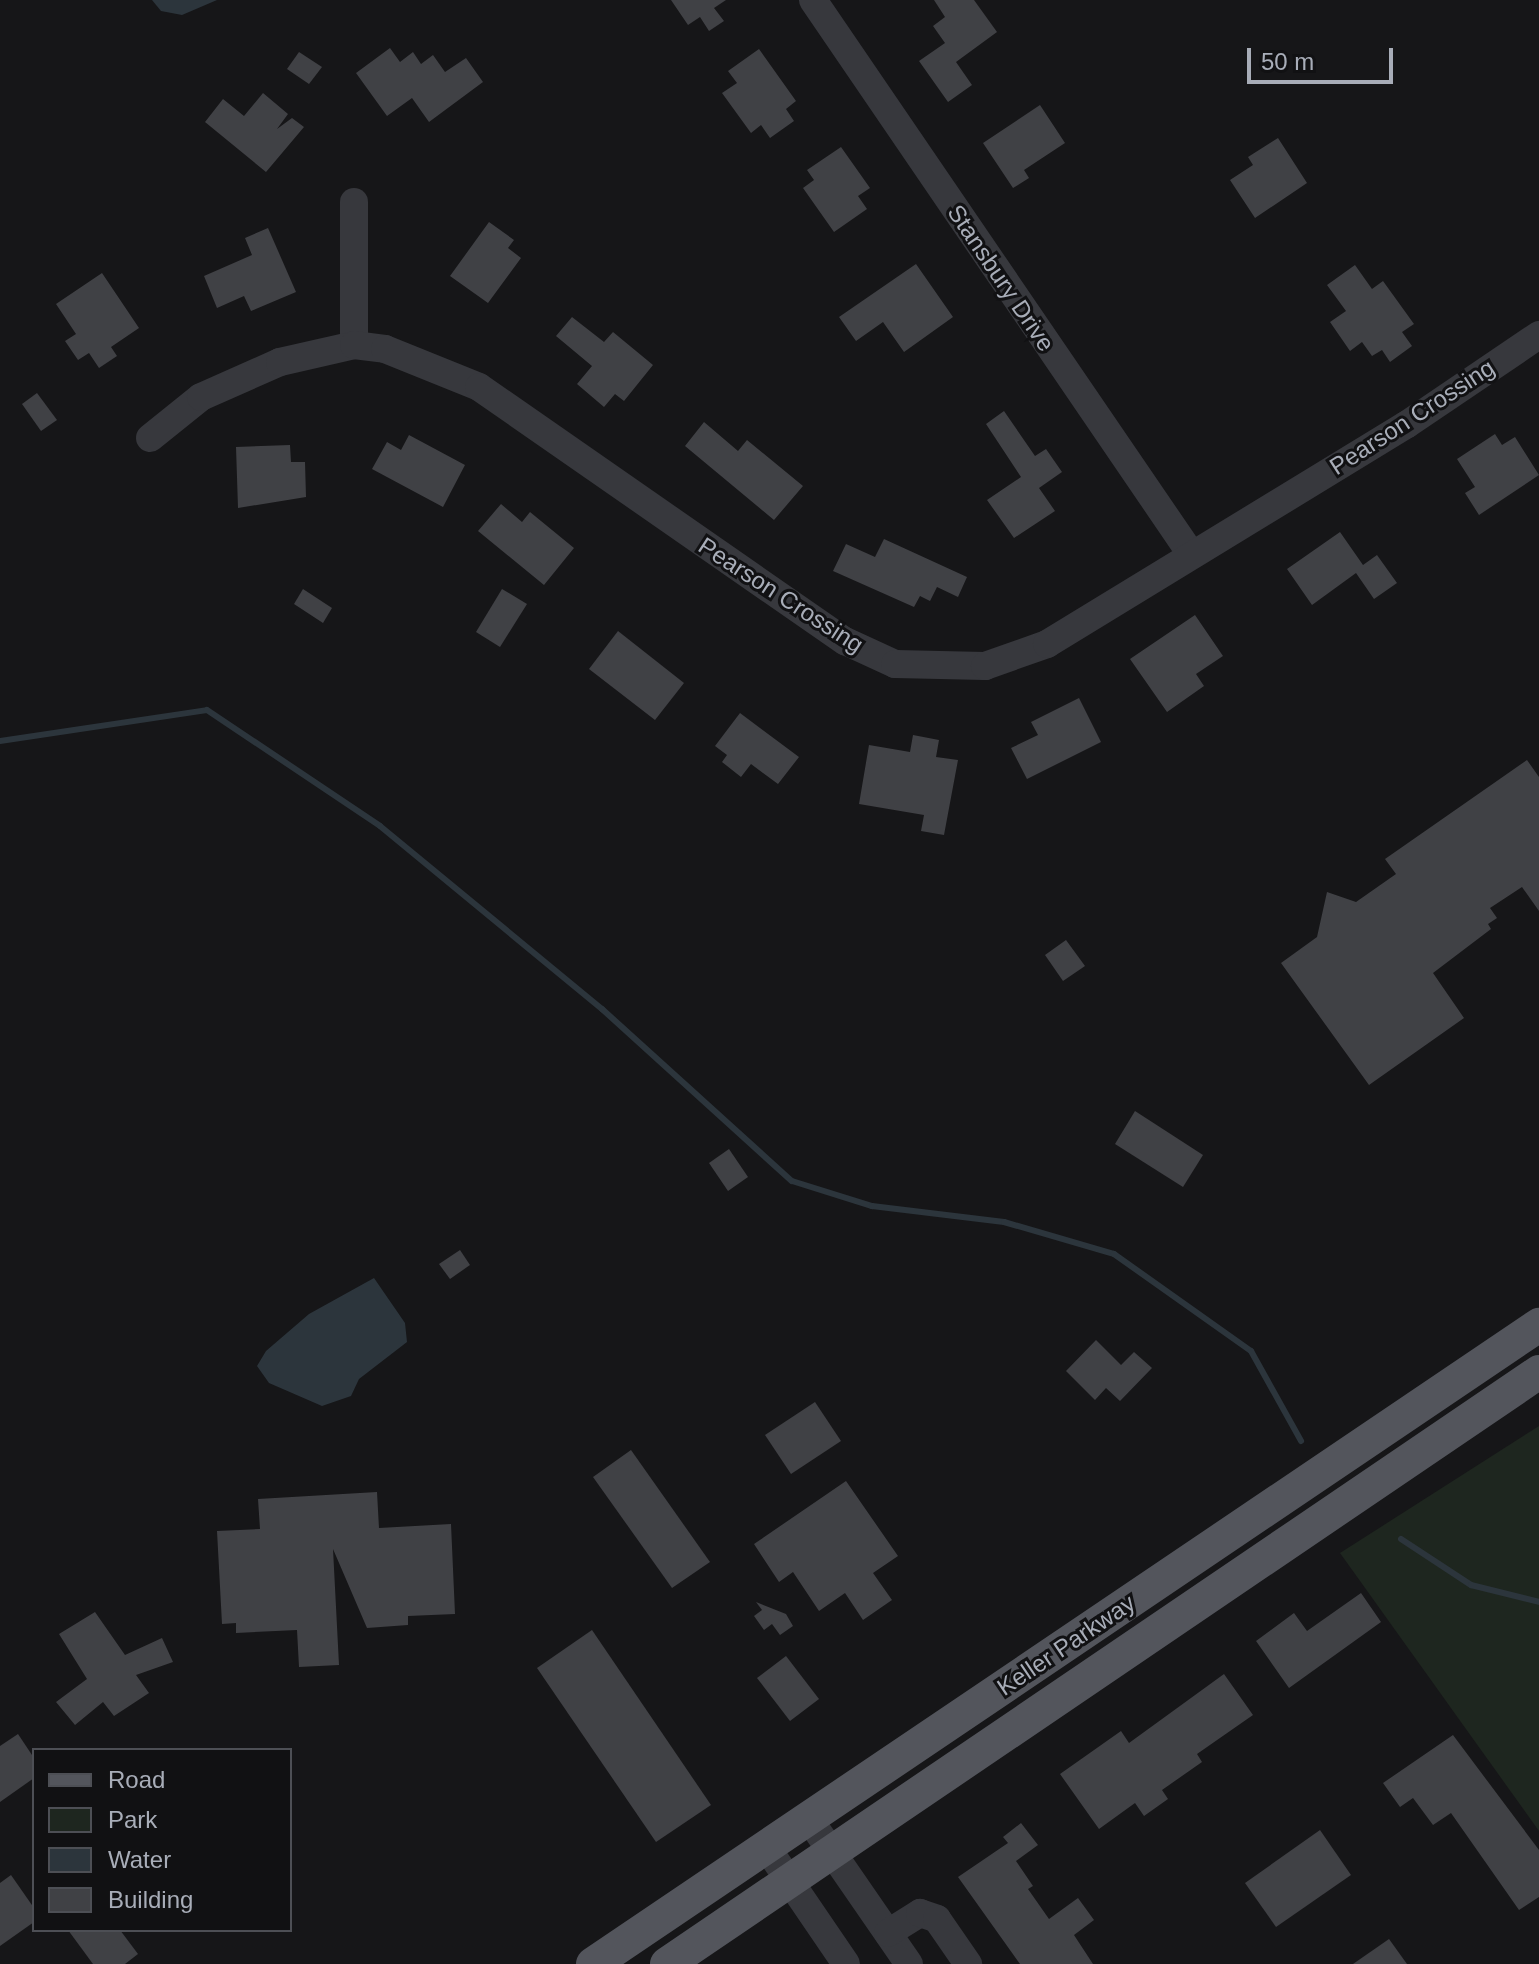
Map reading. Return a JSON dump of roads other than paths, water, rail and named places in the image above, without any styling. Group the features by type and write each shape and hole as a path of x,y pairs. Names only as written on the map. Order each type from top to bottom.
{"main road":[{"path":"1516,1340 1531,1376"},
{"name":"Keller Parkway","path":"593,1964 1516,1340"},
{"name":"Keller Parkway","path":"667,1964 1531,1376"}],"street":[{"name":"Stansbury Drive","path":"813,0 1191,554"},
{"path":"354,202 354,345"},
{"name":"Pearson Crossing","path":"150,438 214,391 280,362 354,345 385,349 479,387 736,571 845,641 895,664 940,669 1013,657 1047,644 1539,335"},
{"path":"809,1819 909,1964"},
{"path":"767,1848 846,1964"},
{"path":"888,1933 920,1913 937,1919 968,1964"}],"water":[{"path":"152,0 217,0 182,15 161,11"},
{"path":"374,1278 405,1323 407,1342 359,1379 351,1396 322,1406 269,1383 257,1366 266,1351 309,1314"}],"waterway":[{"path":"0,741 207,710 380,826 602,1009 792,1181 872,1206 1004,1222 1114,1254 1251,1351 1301,1441"},
{"path":"1401,1539 1471,1585 1539,1602"}]}
